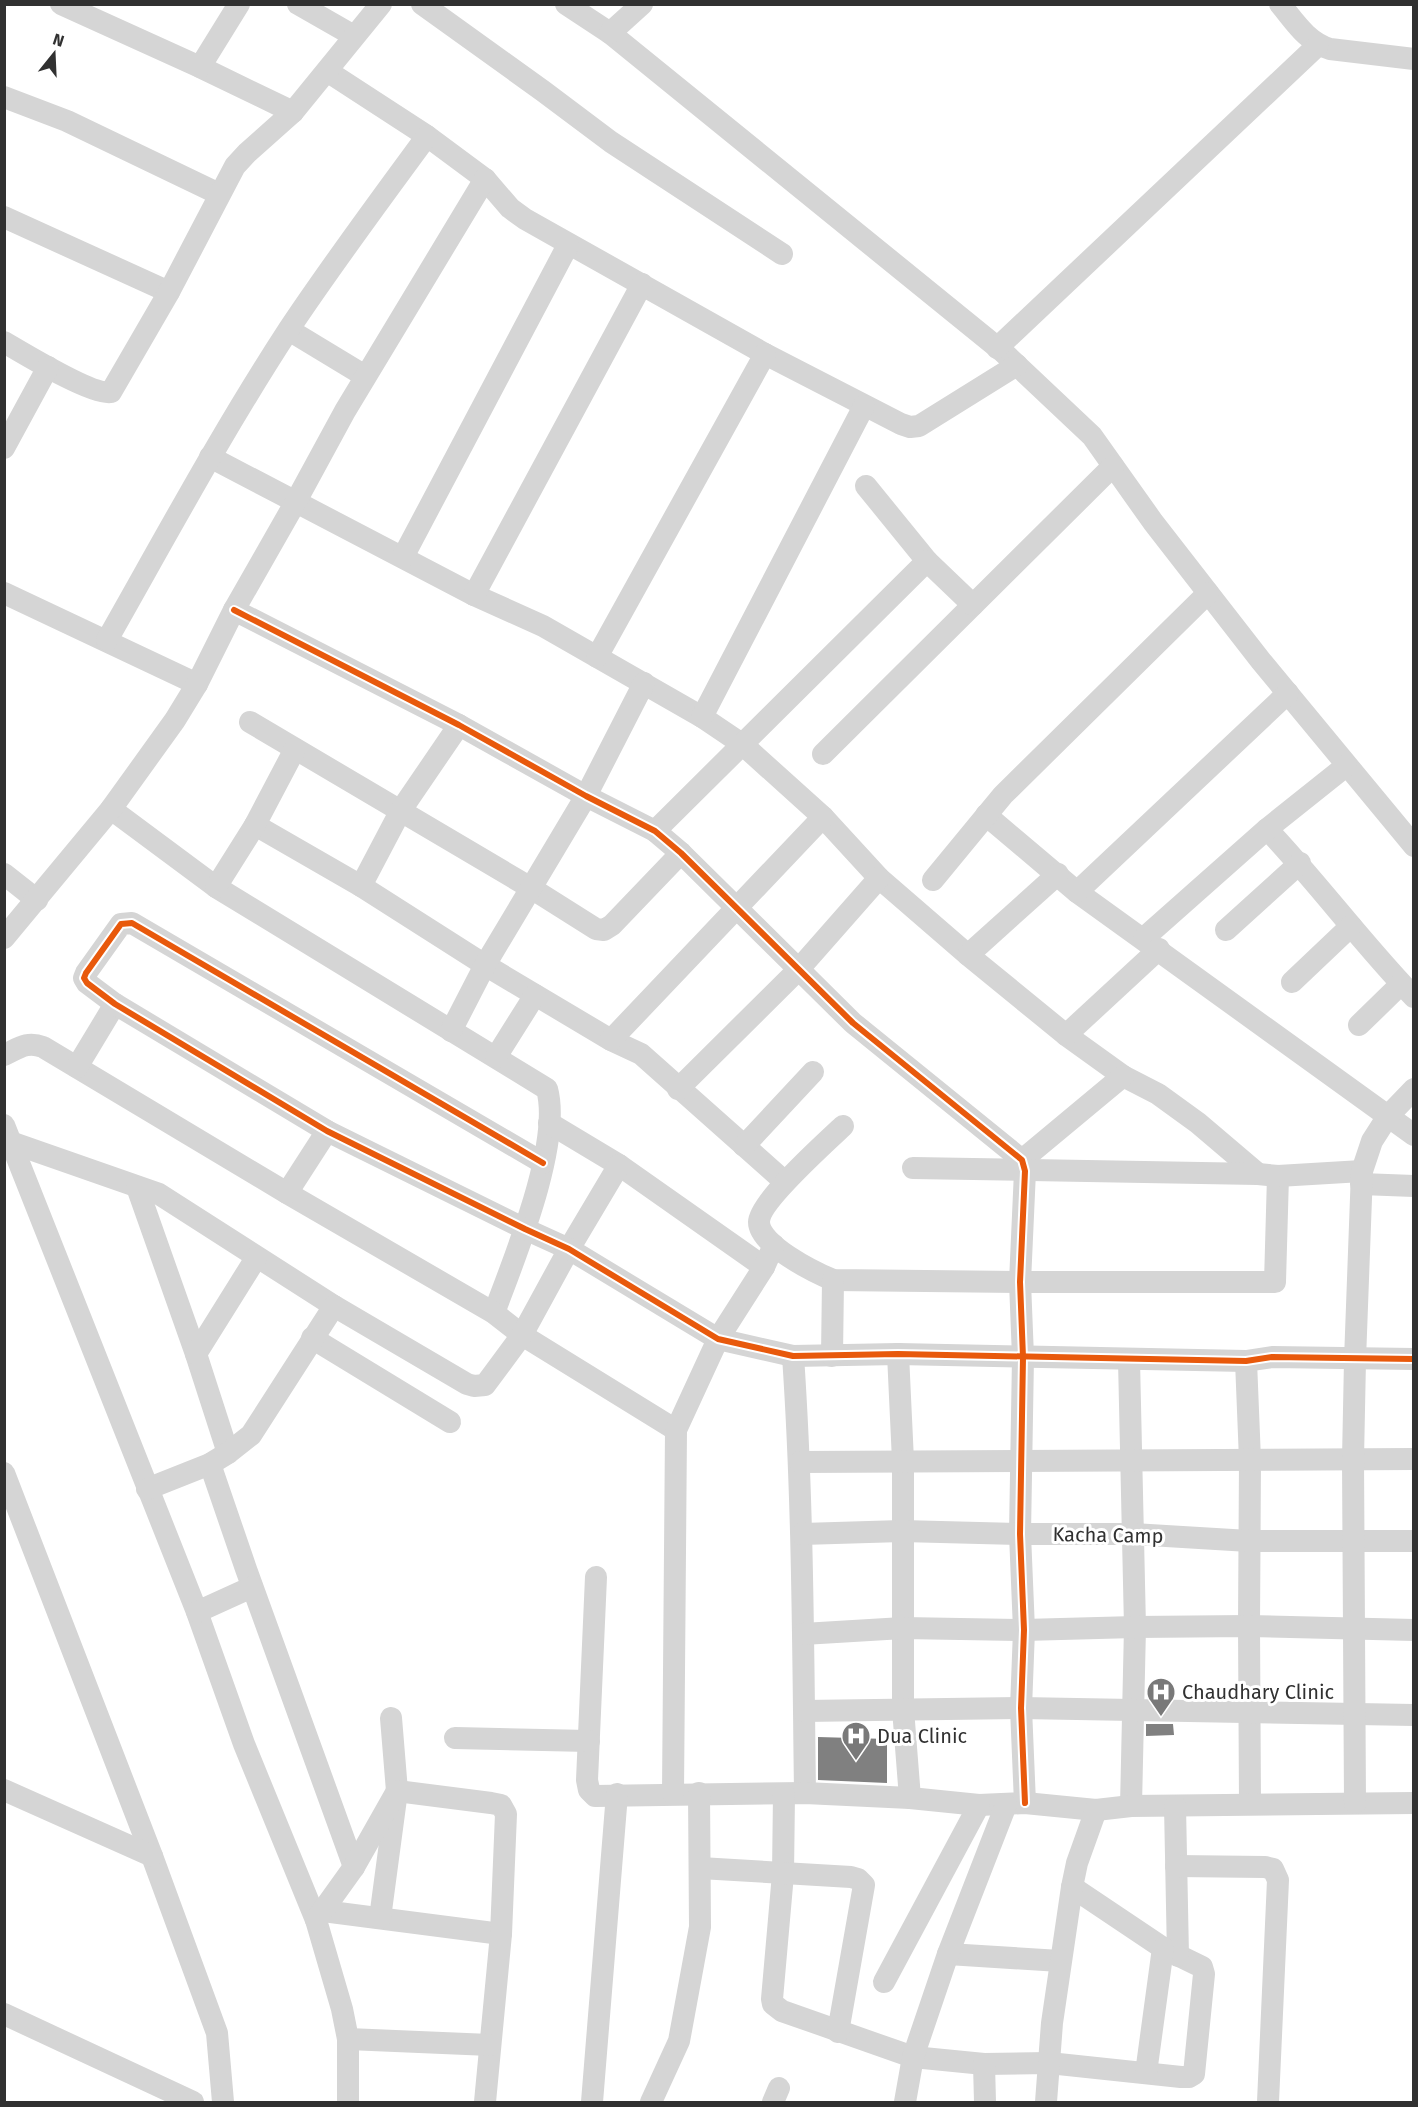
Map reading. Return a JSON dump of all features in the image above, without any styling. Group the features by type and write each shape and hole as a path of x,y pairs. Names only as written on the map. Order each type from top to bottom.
{"street":[{"path":"61,4 293,112"},
{"path":"200,67 239,4"},
{"path":"298,4 354,36"},
{"path":"4,342 48,367 101,391 111,392 169,292 235,166 246,153 293,112 381,4"},
{"path":"422,4 611,142 782,254"},
{"path":"566,4 610,33 997,348 1092,436 1153,522 1208,593 1413,846"},
{"path":"610,33 642,4"},
{"path":"1280,4 1318,45 1330,49 1413,60"},
{"path":"997,348 1318,45"},
{"path":"327,71 427,136 485,180 510,208 525,219 765,354 901,424 910,427 919,426 1017,365"},
{"path":"4,97 67,121 219,195"},
{"path":"107,640 210,458 289,330 355,234 427,136"},
{"path":"4,938 111,809 175,720 197,684 234,610 296,503 365,376 485,180"},
{"path":"4,217 169,292"},
{"path":"403,557 568,245"},
{"path":"474,595 642,284"},
{"path":"289,330 365,376"},
{"path":"597,657 765,354"},
{"path":"4,448 48,367"},
{"path":"702,717 864,406"},
{"path":"210,458 474,595 543,626 702,717 741,744 823,817 879,878 1066,1035 1123,1076 1158,1094 1268,1175 1275,1282 833,1280 810,1270 774,1245 760,1231 758,1224 760,1215 785,1182 843,1126"},
{"path":"823,754 1113,466"},
{"path":"866,486 927,561 972,605"},
{"path":"655,831 927,561"},
{"path":"4,593 197,684"},
{"path":"933,880 1003,795 1208,593"},
{"path":"234,610 459,725 586,796 655,831 681,853 853,1023 1024,1165"},
{"path":"451,1030 485,965 586,796 644,683"},
{"path":"1077,891 1288,693"},
{"path":"250,722 401,810 596,929 604,930 612,925 681,853"},
{"path":"361,886 401,810 459,725"},
{"path":"216,886 255,825 295,749"},
{"path":"1066,1035 1151,944 1267,829 1346,766"},
{"path":"111,809 216,886 547,1089 549,1123 543,1162 525,1229 494,1313"},
{"path":"986,815 1077,891 1413,1136"},
{"path":"611,1040 823,817"},
{"path":"255,825 361,886 485,965 651,1062 678,1089 785,1182"},
{"path":"1267,829 1300,863 1407,991 1359,1025"},
{"path":"1226,930 1300,863"},
{"path":"4,874 37,900"},
{"path":"969,955 1058,874"},
{"path":"678,1089 798,970 879,878"},
{"path":"543,1162 132,923 121,924 86,973 84,978 87,983 115,1004 327,1131 569,1249 718,1339 793,1356 898,1354 1246,1361 1272,1357 1355,1360 1413,1359"},
{"path":"1292,982 1352,926"},
{"path":"496,1057 535,995"},
{"path":"76,1066 115,1004"},
{"path":"4,1055 34,1043 76,1066 287,1193 494,1313 522,1335 676,1430"},
{"path":"744,1146 813,1072"},
{"path":"905,2103 913,2057 948,1954 1015,1804 1022,1708 1024,1630 1020,1534 1023,1357 1020,1282 1024,1165 1123,1076"},
{"path":"1355,1803 1353,1459 1362,1178 1372,1141 1388,1116 1413,1089"},
{"path":"549,1123 619,1165 764,1267"},
{"path":"287,1193 327,1131"},
{"path":"9,1134 159,1194 334,1306 474,1386 485,1385 522,1335 619,1165"},
{"path":"9,1134 197,1612 244,1744 320,1915 348,2039 348,2103"},
{"path":"913,1168 1024,1165 1362,1178 1413,1186"},
{"path":"137,1187 196,1354 219,1459 252,1587 354,1867"},
{"path":"673,1794 676,1430 718,1339 764,1267 774,1245"},
{"path":"196,1354 256,1258"},
{"path":"832,1356 833,1280"},
{"path":"147,1489 219,1459 250,1435 334,1306"},
{"path":"312,1338 450,1422"},
{"path":"898,1354 903,1461 903,1709 910,1798"},
{"path":"793,1356 800,1461 804,1711 783,1874 773,2004 782,2011 913,2057 984,2064 1049,2063 1181,2077 1194,2074 1204,1974 1202,1967 1170,1952 1072,1887"},
{"path":"1129,1360 1135,1627 1131,1806"},
{"path":"1246,1361 1250,1460 1250,1804"},
{"path":"800,1461 1413,1459"},
{"path":"4,1473 152,1856 217,2033 222,2103"},
{"name":"Kacha Camp","path":"802,1534 902,1531 1132,1534 1249,1541 1413,1541"},
{"path":"596,1577 587,1780 589,1790 595,1796 794,1793 1096,1810 1131,1806 1413,1803"},
{"path":"197,1612 252,1587"},
{"path":"803,1634 903,1628 1024,1630 1249,1626 1413,1630"},
{"path":"804,1711 1022,1708 1413,1715"},
{"path":"380,1918 397,1791 391,1718"},
{"path":"455,1738 589,1741"},
{"path":"4,1790 152,1856"},
{"path":"320,1915 354,1867 397,1791"},
{"path":"397,1791 491,1803 501,1806 506,1814 501,1934 485,2103"},
{"path":"651,2103 672,2058 684,2023 700,1927 699,1793"},
{"path":"592,2103 617,1794"},
{"path":"884,1982 979,1805"},
{"path":"1146,2073 1170,1952 1176,1866 1175,1806"},
{"path":"1046,2103 1060,1961 1072,1887 1077,1863 1096,1810"},
{"path":"1176,1866 1264,1867 1273,1869 1278,1880 1268,2103"},
{"path":"700,1868 851,1877 858,1879 864,1885 838,2032"},
{"path":"320,1915 380,1918 501,1934"},
{"path":"948,1954 1060,1961"},
{"path":"4,2014 193,2103"},
{"path":"348,2039 490,2044"},
{"path":"984,2064 985,2103"}],"building":[{"path":"1146,1724 1173,1724 1174,1735 1146,1736"},
{"path":"818,1737 887,1739 887,1783 818,1780"}],"cycle path":[{"path":"234,610 459,725 586,796 655,831 681,853 853,1023 1022,1160 1025,1171 1020,1282 1023,1357 1020,1534 1024,1630 1021,1708 1025,1803"},
{"path":"543,1163 132,923 121,924 86,973 84,978 87,983 115,1004 327,1131 569,1249 718,1339 793,1356 898,1354 1246,1361 1272,1357 1414,1359"}],"place":[{"name":"Chaudhary Clinic","path":"1161,1718"},
{"name":"Dua Clinic","path":"856,1762"}]}
